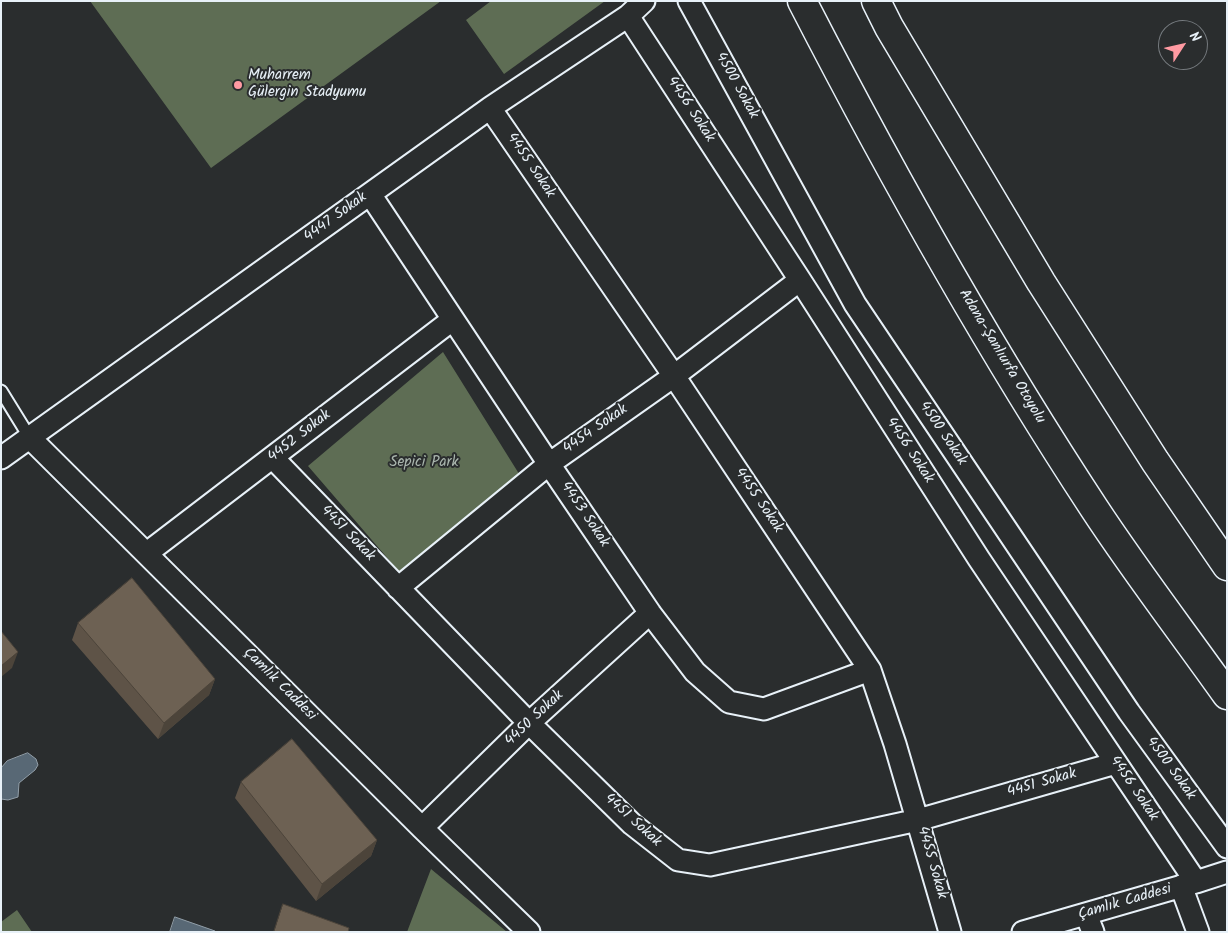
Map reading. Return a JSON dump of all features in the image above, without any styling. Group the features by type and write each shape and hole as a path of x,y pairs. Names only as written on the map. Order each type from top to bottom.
{"highway":[{"name":"Adana-Şanlıurfa Otoyolu","path":"802,1 838,70 982,329 1095,509 1227,695"},
{"path":"876,1 889,27 1040,282 1155,461 1227,566"}],"street":[{"name":"4447 Sokak","path":"1,458 490,108 628,16 644,1"},
{"name":"4500 Sokak","path":"689,1 855,304 1129,712 1227,847"},
{"name":"4456 Sokak","path":"628,16 979,559 1116,763 1188,884 1198,932"},
{"name":"4455 Sokak","path":"490,108 674,376 870,670 896,744 950,932"},
{"name":"4453 Sokak","path":"370,194 452,320 650,613 695,672 729,702 764,709 870,670"},
{"name":"4454 Sokak","path":"398,588 549,464 674,376 800,280"},
{"name":"4452 Sokak","path":"147,553 452,320"},
{"name":"Çamlık Caddesi","path":"30,438 529,932"},
{"name":"4451 Sokak","path":"273,458 529,724 632,824 678,860 710,865 918,820 1116,763"},
{"name":"4450 Sokak","path":"422,828 529,724 650,613"},
{"name":"Çamlık Caddesi","path":"1023,932 1090,923 1188,884 1227,872"}],"lane":[{"path":"1,391 30,438"}],"green space":[{"name":"Muharrem Gülergin Stadyumu","path":"90,1 441,1 211,168"},
{"path":"491,1 605,1 504,74 466,20"},
{"name":"Sepici Park","path":"443,352 521,477 402,575 308,466"},
{"path":"431,869 507,932 407,932"},
{"path":"17,910 32,932 1,932 1,922"}],"water":[{"path":"28,753 36,759 38,765 35,770 19,783 18,797 8,800 1,799 1,768 7,761"},
{"path":"175,917 215,931 170,932"}],"building":[{"path":"132,578 215,679 164,723 78,623"},
{"path":"1,631 18,652 1,666"},
{"path":"292,739 377,840 322,884 241,782"},
{"path":"283,904 349,928 348,932 274,932"}],"place":[{"name":"Muharrem Gülergin Stadyumu","path":"238,85"}]}
